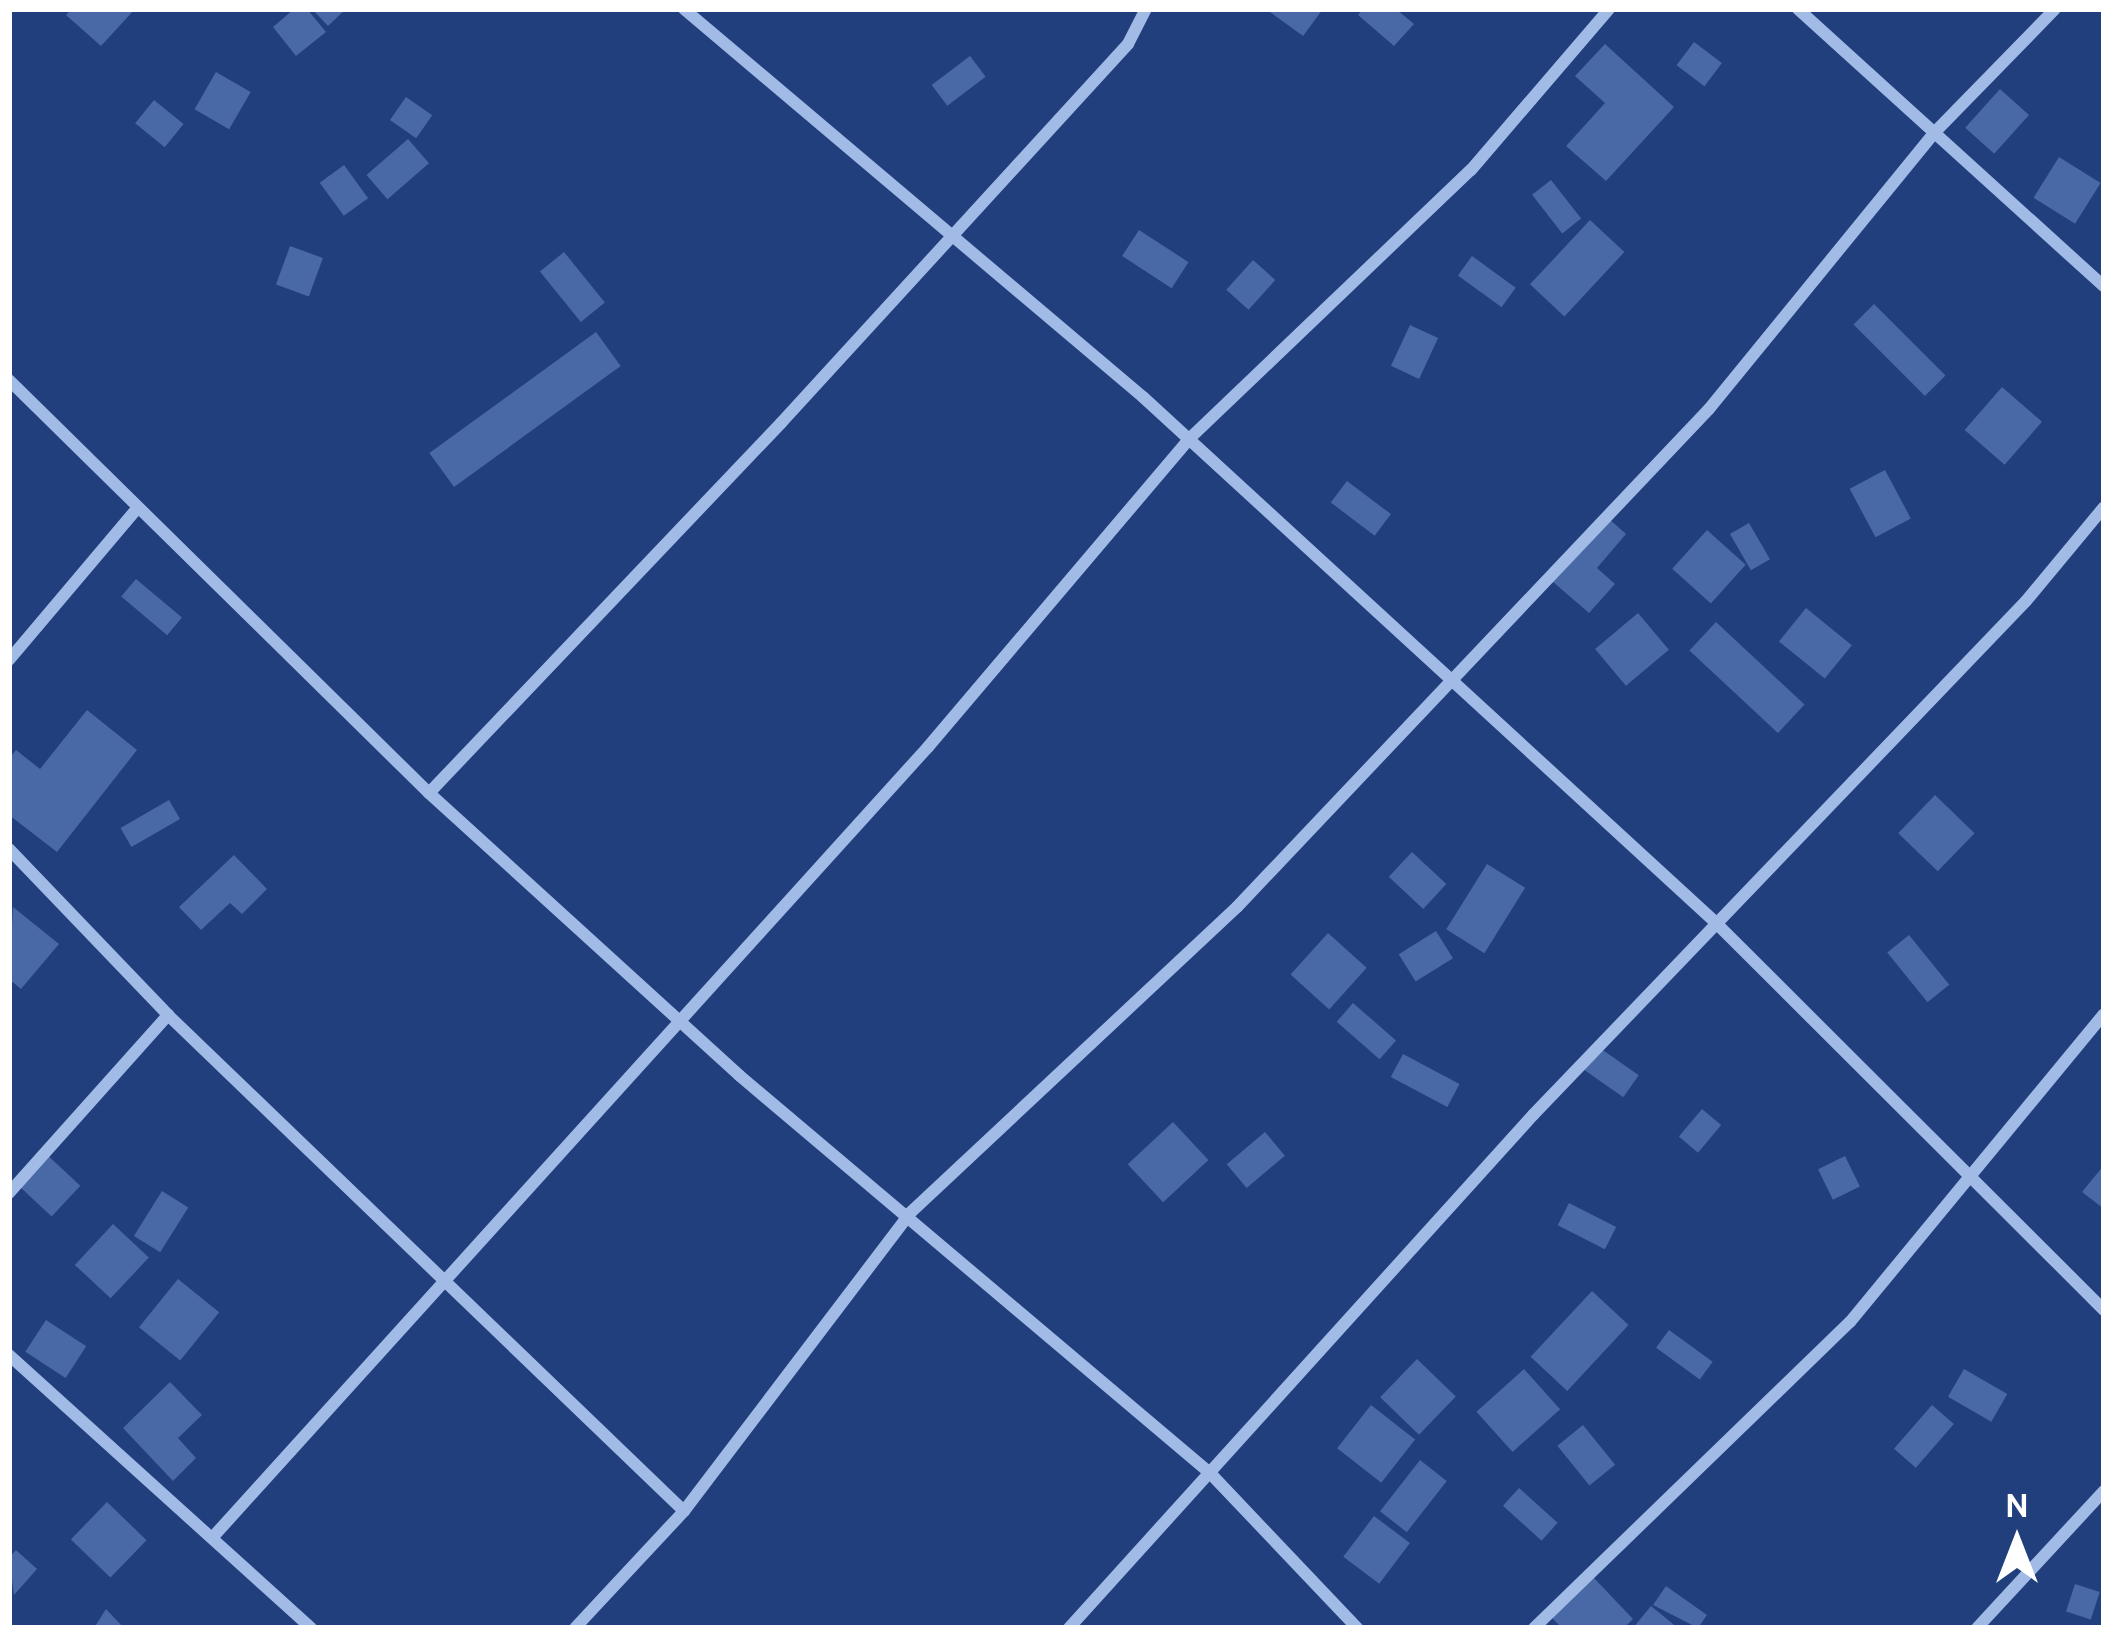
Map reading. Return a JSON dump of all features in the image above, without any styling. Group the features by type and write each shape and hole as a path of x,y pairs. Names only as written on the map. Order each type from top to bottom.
{"street":[{"path":"684,9 1188,440 1714,921 1972,1172 2104,1310"},
{"path":"429,793 782,423 947,234 1127,44 1146,9"},
{"path":"212,1538 681,1023 1188,440 1472,170 1610,9"},
{"path":"1798,9 2104,286"},
{"path":"575,1628 684,1511 910,1213 1237,907 1709,409 1935,132 2055,9"},
{"path":"9,380 135,511 429,793 681,1023 910,1213 1210,1473 1357,1628"},
{"path":"1070,1628 1714,921 2026,601 2104,507"},
{"path":"9,660 135,511"},
{"path":"9,849 168,1015 684,1511"},
{"path":"1534,1628 1850,1322 2104,1014"},
{"path":"9,1192 168,1015"},
{"path":"9,1354 311,1628"},
{"path":"1977,1628 2104,1491"}],"building":[{"path":"72,9 135,9 101,46 66,15"},
{"path":"294,9 307,9 326,32 296,56 273,27"},
{"path":"312,9 346,9 328,26"},
{"path":"1266,9 1323,9 1303,36"},
{"path":"1363,9 1396,9 1414,24 1394,46 1358,15"},
{"path":"1694,42 1722,63 1704,86 1677,65"},
{"path":"1605,44 1674,107 1606,181 1566,146 1605,103 1575,76"},
{"path":"970,56 986,77 947,106 932,85"},
{"path":"216,72 251,92 229,129 194,109"},
{"path":"2000,89 2029,115 1994,154 1965,128"},
{"path":"406,97 432,115 416,138 390,120"},
{"path":"154,100 184,124 165,147 135,123"},
{"path":"408,139 429,163 387,199 366,175"},
{"path":"2059,157 2101,183 2075,224 2034,198"},
{"path":"344,165 368,198 344,216 320,183"},
{"path":"1551,180 1581,219 1562,233 1532,195"},
{"path":"1590,220 1624,252 1564,316 1530,284"},
{"path":"1139,230 1188,262 1172,288 1122,256"},
{"path":"290,246 323,258 309,296 276,285"},
{"path":"564,252 605,303 581,322 540,272"},
{"path":"1472,256 1516,288 1502,307 1458,275"},
{"path":"1253,260 1275,280 1249,310 1226,290"},
{"path":"1874,304 1945,375 1925,396 1853,325"},
{"path":"1410,325 1438,338 1419,379 1391,366"},
{"path":"596,332 621,366 454,487 429,453"},
{"path":"2002,387 2042,422 2005,465 1965,430"},
{"path":"1885,470 1911,519 1876,537 1850,489"},
{"path":"1347,481 1391,514 1375,536 1331,503"},
{"path":"1608,518 1626,534 1597,568 1615,584 1589,613 1552,581"},
{"path":"1749,523 1770,559 1751,570 1730,534"},
{"path":"1707,530 1746,565 1711,603 1672,569"},
{"path":"136,579 182,618 167,635 121,597"},
{"path":"1806,608 1852,645 1825,679 1779,641"},
{"path":"1638,613 1669,650 1626,686 1595,649"},
{"path":"1716,622 1804,705 1778,733 1689,651"},
{"path":"87,710 137,750 57,852 9,815 9,759 16,750 40,769"},
{"path":"1935,795 1975,833 1938,871 1898,833"},
{"path":"169,800 180,819 132,847 121,828"},
{"path":"1412,852 1446,884 1423,909 1389,877"},
{"path":"234,855 267,889 242,914 230,903 201,930 179,907"},
{"path":"1487,864 1525,888 1484,953 1446,929"},
{"path":"13,907 59,944 21,989 9,979"},
{"path":"1436,931 1453,958 1416,981 1399,954"},
{"path":"1328,933 1367,968 1329,1009 1291,975"},
{"path":"1909,935 1949,985 1928,1002 1887,953"},
{"path":"1353,1003 1396,1040 1380,1059 1337,1022"},
{"path":"1597,1046 1639,1075 1623,1097 1582,1068"},
{"path":"1403,1054 1460,1084 1447,1107 1391,1077"},
{"path":"1702,1109 1721,1125 1698,1153 1679,1137"},
{"path":"1173,1122 1208,1160 1163,1202 1128,1164"},
{"path":"1265,1132 1285,1156 1247,1188 1227,1164"},
{"path":"43,1151 80,1186 52,1216 14,1182"},
{"path":"1845,1156 1860,1187 1833,1200 1818,1169"},
{"path":"2104,1165 2104,1209 2082,1192"},
{"path":"162,1191 188,1207 160,1252 134,1236"},
{"path":"1569,1203 1616,1227 1605,1249 1558,1225"},
{"path":"113,1224 149,1257 111,1298 75,1265"},
{"path":"178,1279 219,1312 180,1361 139,1327"},
{"path":"1592,1291 1629,1325 1567,1391 1531,1357"},
{"path":"46,1320 86,1346 66,1378 25,1352"},
{"path":"1669,1330 1713,1362 1700,1380 1656,1348"},
{"path":"1417,1359 1456,1397 1419,1435 1380,1397"},
{"path":"1524,1369 1560,1409 1513,1452 1476,1412"},
{"path":"1964,1369 2007,1394 1991,1422 1948,1397"},
{"path":"170,1382 202,1415 178,1438 196,1458 173,1481 123,1428"},
{"path":"1371,1405 1415,1439 1381,1483 1337,1448"},
{"path":"1932,1405 1954,1424 1916,1468 1894,1449"},
{"path":"1583,1425 1615,1465 1589,1485 1557,1446"},
{"path":"1420,1460 1447,1481 1407,1532 1380,1511"},
{"path":"1519,1488 1558,1523 1542,1541 1503,1506"},
{"path":"107,1502 147,1540 110,1578 71,1539"},
{"path":"1374,1516 1410,1543 1379,1584 1343,1557"},
{"path":"16,1550 37,1569 14,1595 9,1558"},
{"path":"1594,1578 1633,1619 1624,1628 1562,1628 1551,1617"},
{"path":"2075,1584 2100,1592 2091,1620 2066,1612"},
{"path":"1666,1586 1707,1615 1698,1628 1653,1605"},
{"path":"1651,1606 1678,1628 1633,1628"},
{"path":"106,1609 124,1628 94,1628"}]}
